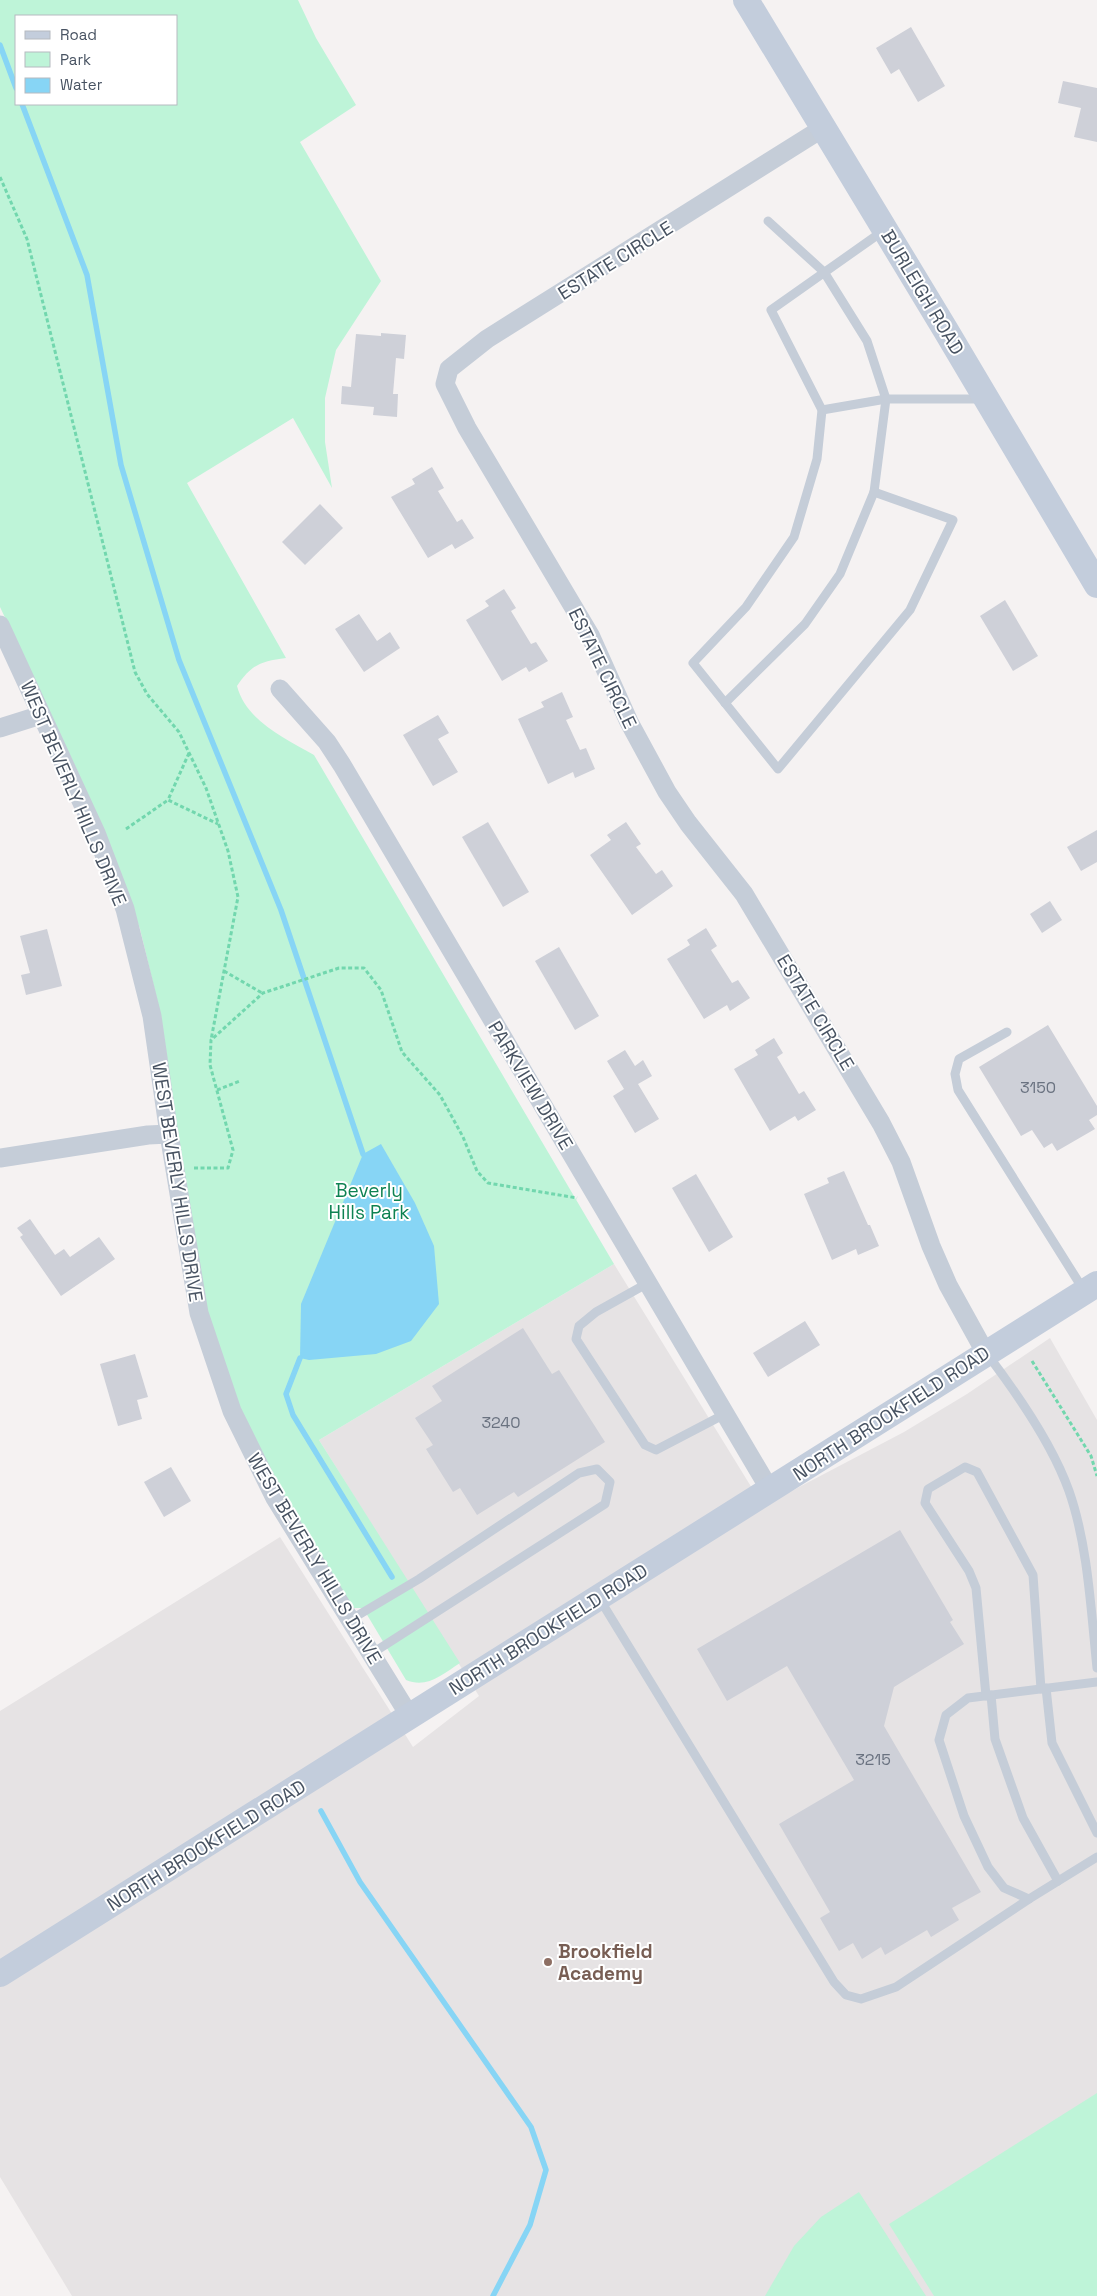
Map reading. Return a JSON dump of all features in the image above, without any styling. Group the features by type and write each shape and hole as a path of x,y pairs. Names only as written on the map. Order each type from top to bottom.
{"street":[{"name":"BURLEIGH ROAD","path":"746,0 1097,585"},
{"name":"ESTATE CIRCLE","path":"823,128 487,339 449,369 445,384 467,428 590,635 629,722 667,792 688,823 744,894 881,1123 901,1162 934,1254 985,1352"},
{"name":"WEST BEVERLY HILLS DRIVE","path":"0,625 96,833 125,908 152,1016 190,1267 199,1313 232,1412 275,1498 409,1715"},
{"name":"PARKVIEW DRIVE","path":"280,689 326,742 342,765 770,1490"},
{"path":"0,728 41,715"},
{"path":"0,1158 148,1135 169,1134"},
{"name":"NORTH BROOKFIELD ROAD","path":"0,1974 409,1715 770,1490 985,1352 1091,1288"}],"lane":[{"path":"725,704 805,624 840,574 874,492 886,399 867,341 824,272 768,221"},
{"path":"874,492 952,520 910,610 778,769 693,663 746,608 794,536 817,459 822,410 771,310 885,230"},
{"path":"822,410 886,399 987,399"},
{"path":"1007,1032 959,1059 954,1074 958,1090 1091,1288"},
{"path":"648,1284 596,1312 579,1326 576,1339 646,1445 656,1450 726,1414"},
{"path":"985,1352 1017,1397 1050,1452 1069,1491 1082,1542 1097,1668"},
{"path":"1058,1882 1023,1818 995,1739 976,1588 969,1571 925,1503 928,1489 965,1467 977,1472 1033,1575 1044,1689 1052,1743 1097,1833"},
{"path":"350,1620 419,1578 579,1473 597,1469 610,1482 605,1504 371,1654"},
{"path":"599,1597 829,1974 846,1995 861,1999 896,1987 1029,1899 1097,1857"},
{"path":"1029,1899 1004,1888 988,1867 964,1816 939,1740 946,1715 968,1698 1097,1682"}],"path":[{"path":"0,177 27,239 135,672 148,694 180,732 206,788 228,851 238,896 211,1040 210,1065 233,1150 228,1168 176,1169"},
{"path":"126,829 168,800 189,753"},
{"path":"168,800 219,825"},
{"path":"211,1040 262,993 339,968 364,968 381,990 402,1052 440,1095 463,1137 477,1172 488,1183 576,1198 594,1192"},
{"path":"224,971 262,993"},
{"path":"217,1090 240,1081"},
{"path":"1032,1361 1091,1456 1097,1476"}],"shaded area":[{"name":"Brookfield Academy","path":"614,1264 763,1506 904,1432 967,1394 1050,1338 1097,1420 1097,2296 72,2296 0,2177 0,1711 280,1537 413,1747 479,1696 319,1440"}],"green space":[{"name":"Beverly Hills Park","path":"0,0 298,0 316,38 356,105 300,142 381,281 336,350 325,398 325,442 332,488 293,418 187,483 286,658 257,665 247,673 237,686 249,709 258,719 279,735 314,755 614,1264 319,1440 460,1663 434,1679 421,1683 406,1680 363,1608 350,1608 277,1486 234,1398 210,1329 198,1273 161,1016 140,929 117,863 77,770 0,607"},
{"path":"1097,2093 1097,2296 934,2296 889,2224"},
{"path":"859,2192 926,2296 765,2296 794,2246 821,2217"}],"water":[{"path":"381,1144 415,1203 434,1246 439,1304 411,1341 376,1354 309,1360 300,1358 301,1304 363,1154"}],"building":[{"path":"911,27 945,86 918,102 899,69 891,74 876,48"},
{"path":"1063,81 1097,88 1097,142 1074,137 1081,108 1058,103"},
{"path":"381,333 406,335 404,359 396,358 393,394 398,394 397,417 373,415 374,407 341,404 342,386 351,387 356,334 381,336"},
{"path":"432,467 444,488 438,491 457,522 462,519 474,538 455,549 452,544 428,558 391,497 415,484 412,479"},
{"path":"320,504 343,528 305,565 282,542"},
{"path":"504,589 516,608 511,611 531,644 536,642 548,661 529,672 526,667 502,681 466,620 489,606 485,601"},
{"path":"1005,600 1038,656 1013,671 980,616"},
{"path":"359,614 377,641 390,632 400,648 364,672 335,629"},
{"path":"562,692 573,717 566,720 580,750 586,748 595,769 575,778 573,772 548,784 518,719 544,707 541,702"},
{"path":"438,715 449,733 438,739 458,772 433,786 403,735"},
{"path":"488,822 529,892 503,907 462,837"},
{"path":"626,822 641,844 636,847 656,874 662,870 673,886 632,915 590,855 611,840 607,835"},
{"path":"1097,830 1097,862 1081,871 1067,847"},
{"path":"1050,901 1062,920 1042,933 1030,914"},
{"path":"706,928 717,946 711,950 732,983 738,980 750,998 730,1011 727,1005 704,1019 667,959 690,945 687,940"},
{"path":"47,929 62,986 26,995 21,975 30,973 20,936"},
{"path":"559,947 599,1016 575,1030 535,961"},
{"path":"1048,1025 1097,1106 1097,1115 1089,1120 1095,1129 1057,1151 1052,1143 1044,1148 1032,1130 1021,1136 979,1067"},
{"path":"774,1038 783,1053 777,1057 799,1094 804,1091 816,1110 798,1121 795,1116 770,1131 734,1069 758,1055 755,1050"},
{"path":"625,1050 635,1066 643,1060 652,1076 638,1084 659,1119 635,1133 613,1096 624,1089 607,1061"},
{"path":"844,1171 879,1246 858,1255 856,1249 832,1260 804,1194 829,1183 827,1178"},
{"path":"696,1174 733,1237 709,1252 672,1188"},
{"path":"30,1219 55,1255 64,1249 70,1257 99,1237 115,1259 61,1296 20,1237 23,1235 17,1228"},
{"path":"805,1321 820,1345 768,1377 753,1353"},
{"path":"523,1328 552,1374 559,1370 605,1442 518,1497 514,1492 477,1515 460,1488 453,1492 426,1449 433,1445 415,1418 442,1401 432,1386"},
{"path":"135,1354 148,1397 137,1400 142,1419 118,1426 100,1364"},
{"path":"171,1467 191,1501 164,1517 144,1482"},
{"path":"900,1530 953,1620 950,1622 964,1644 894,1687 884,1726 981,1892 952,1908 959,1920 931,1937 927,1930 885,1955 881,1947 862,1959 853,1943 839,1951 820,1918 830,1912 779,1824 854,1780 787,1666 727,1701 697,1649"}],"waterway":[{"path":"0,45 15,85"},
{"path":"22,105 87,275 121,465 179,660 281,910 363,1154"},
{"path":"300,1358 286,1394 293,1415 392,1577"},
{"path":"321,1811 360,1882 531,2127 546,2170 530,2225 493,2296"}],"place":[{"name":"Brookfield Academy","path":"548,1962"}]}
